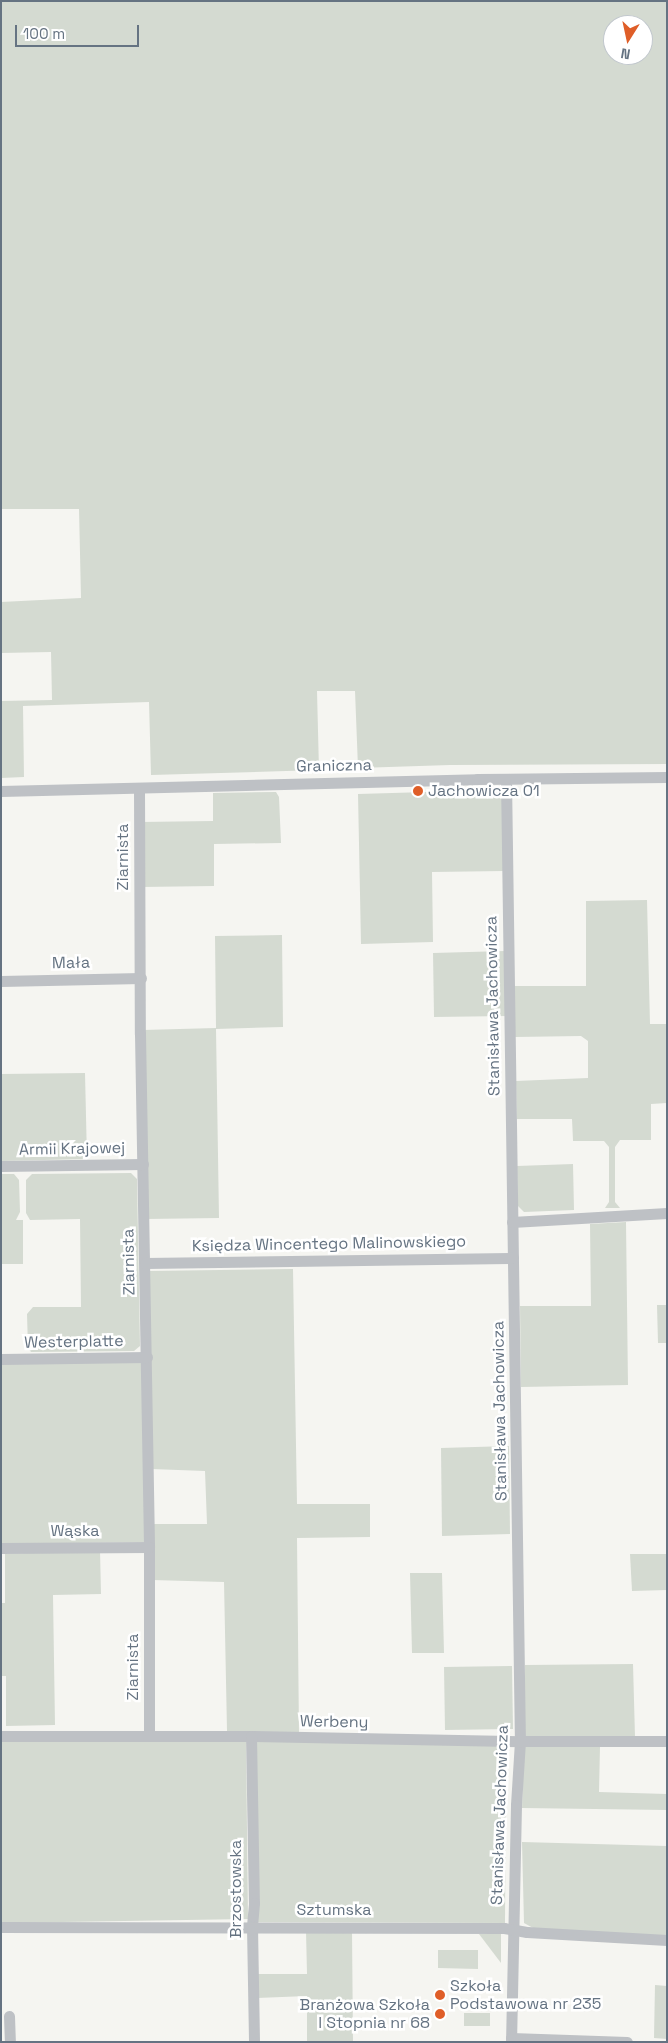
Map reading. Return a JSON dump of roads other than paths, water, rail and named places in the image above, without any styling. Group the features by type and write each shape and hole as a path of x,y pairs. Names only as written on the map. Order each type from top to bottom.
{"street":[{"name":"Graniczna","path":"1,791 667,777"},
{"name":"Stanisława Jachowicza","path":"506,779 520,1741 511,2040"},
{"name":"Ziarnista","path":"139,788 140,978 149,1546 149,1736"},
{"name":"Mała","path":"1,981 140,978"},
{"name":"Armii Krajowej","path":"1,1166 143,1164"},
{"path":"512,1222 667,1213"},
{"name":"Księdza Wincentego Malinowskiego","path":"145,1263 513,1258"},
{"name":"Westerplatte","path":"1,1359 147,1357"},
{"name":"Wąska","path":"1,1548 149,1546"},
{"name":"Werbeny","path":"1,1736 251,1736 520,1741 667,1741"},
{"name":"Brzostowska","path":"251,1736 254,2042"},
{"name":"Sztumska","path":"1,1927 252,1926 513,1929 527,1932 667,1940"},
{"path":"9,2016 10,2042"},
{"path":"511,2040 627,2042"}],"place":[{"name":"Jachowicza 01","path":"418,791"},
{"name":"Szkoła Podstawowa nr 235","path":"440,1995"},
{"name":"Branżowa Szkoła I Stopnia nr 68","path":"440,2014"}]}
